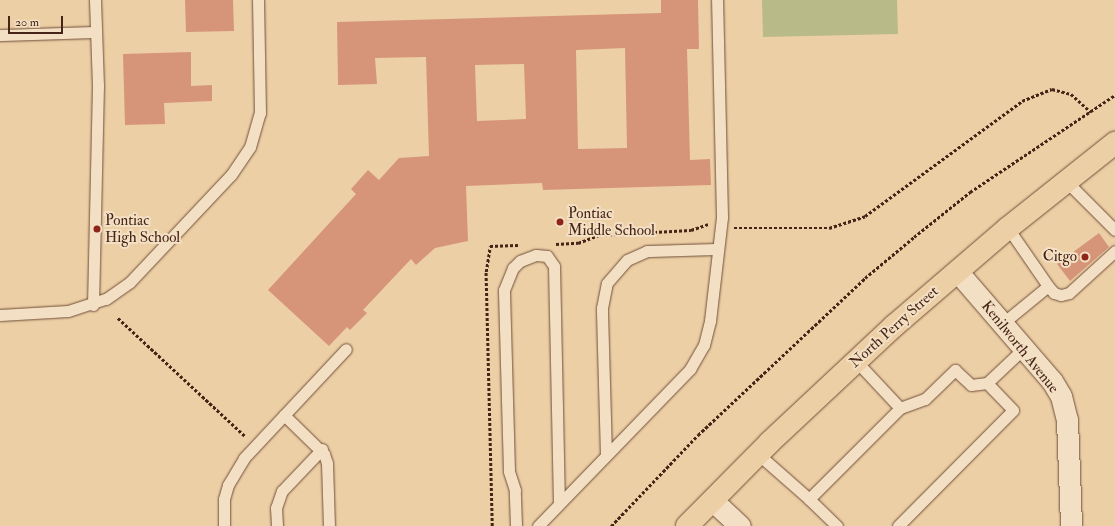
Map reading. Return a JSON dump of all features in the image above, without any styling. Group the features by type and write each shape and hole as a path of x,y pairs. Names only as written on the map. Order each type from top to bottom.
{"main road":[{"name":"North Perry Street","path":"687,526 758,454 957,270 1115,143"}],"street":[{"name":"Kenilworth Avenue","path":"957,270 1052,381 1065,408 1071,526"},
{"path":"712,500 740,526"}],"lane":[{"path":"93,305 98,86 94,0"},
{"path":"0,315 68,311 93,305 130,282 231,175 245,156 254,138 262,103 258,0"},
{"path":"538,526 606,456 697,358 708,333 721,226 717,0"},
{"path":"0,35 96,32"},
{"path":"1066,181 1114,227"},
{"path":"1008,228 1048,286 1054,293 1061,295 1069,293 1115,251"},
{"path":"606,456 602,308 607,283 623,263 647,251 718,250"},
{"path":"516,526 515,490 509,471 504,290 513,268 520,261 536,255 547,256 554,266 560,503"},
{"path":"1003,323 1048,286"},
{"path":"809,499 900,408 925,399 955,370 971,385 987,383 1024,348"},
{"path":"224,526 224,499 235,471 244,458 346,349"},
{"path":"856,362 900,408"},
{"path":"898,526 1013,410 987,383"},
{"path":"284,415 322,449 327,463 329,526"},
{"path":"277,526 276,508 282,490 322,449"},
{"path":"758,454 837,526"}],"path":[{"path":"721,226 829,228 865,216 1022,101 1052,89 1071,94 1091,112"},
{"path":"611,526 698,435 870,274 970,192 1115,95"},
{"path":"118,318 245,436"}],"green space":[{"path":"762,0 897,0 898,34 763,37"}],"building":[{"path":"185,0 233,0 234,31 186,32"},
{"path":"661,0 698,0 699,49 687,49 690,160 710,159 711,185 543,190 542,183 466,186 468,241 435,248 416,265 411,259 363,310 367,313 350,330 347,327 329,346 268,290 356,194 351,189 368,170 379,180 399,158 429,156 426,57 375,58 377,84 338,85 337,22 661,13","holes":["625,48 627,148 578,149 576,50","524,64 526,119 477,121 475,65"]},
{"path":"191,52 191,86 212,85 212,101 164,103 165,124 125,125 123,54"},
{"name":"Citgo","path":"1099,233 1109,247 1070,281 1057,264"}],"place":[{"name":"Pontiac Middle School","path":"560,222"},
{"name":"Pontiac High School","path":"97,229"},
{"name":"Citgo","path":"1085,257"}]}
